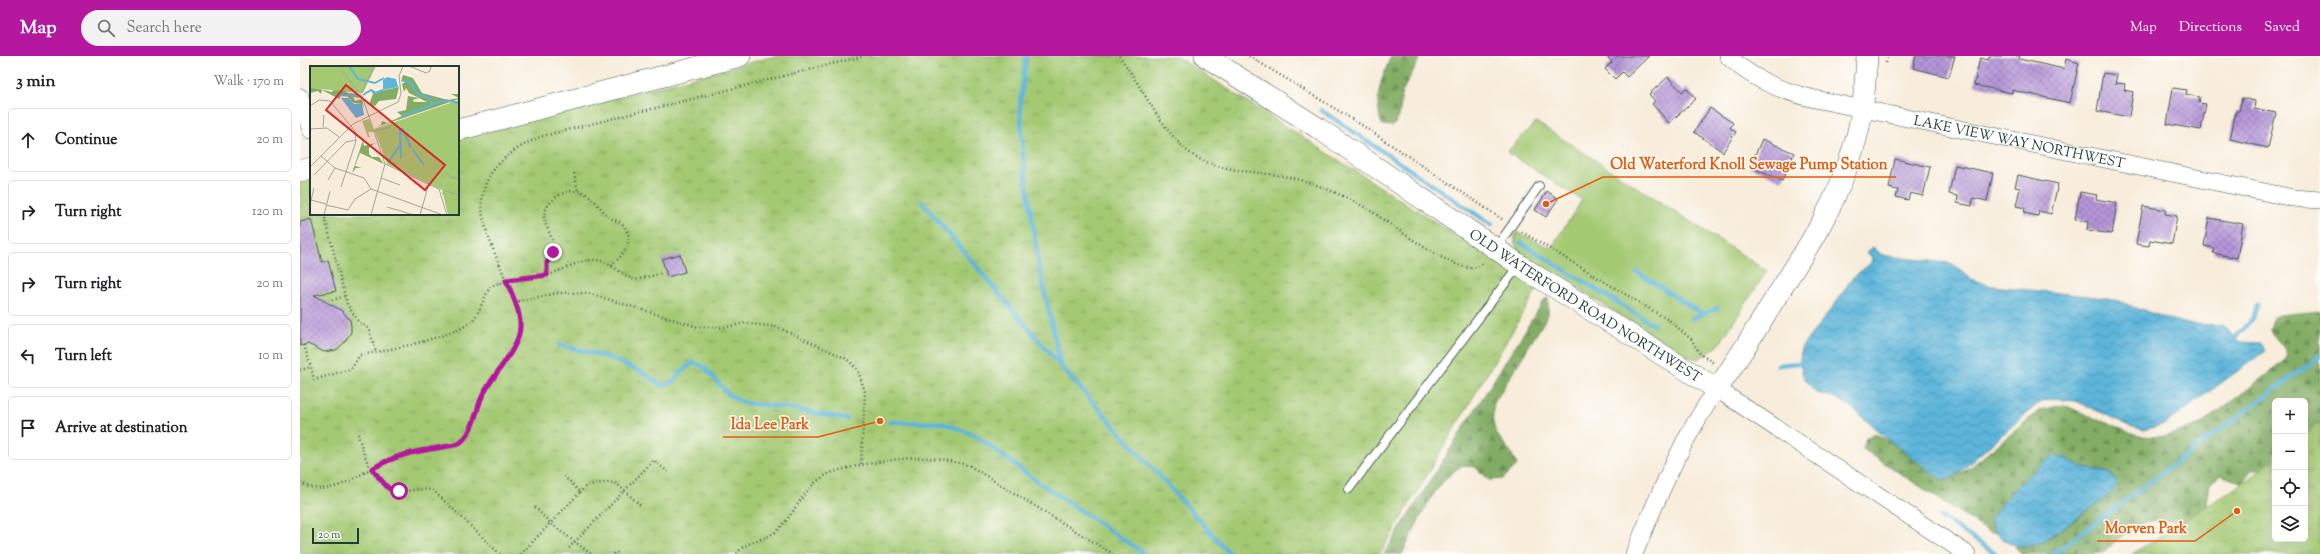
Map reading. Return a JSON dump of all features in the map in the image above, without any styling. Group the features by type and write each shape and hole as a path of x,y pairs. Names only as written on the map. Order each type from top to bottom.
{"street":[{"path":"459,130 740,56"},
{"name":"OLD WATERFORD ROAD NORTHWEST","path":"1205,56 1318,128 1520,265 1722,381 1967,554"},
{"name":"LAKE VIEW WAY NORTHWEST","path":"1728,56 1752,75 1777,88 1800,96 2293,198 2320,200"},
{"path":"1634,554 1666,478 1699,415 1825,219 1843,180 1855,146 1862,109 1868,56"},
{"path":"300,97 310,127"},
{"path":"300,171 310,168"}],"lane":[{"path":"1495,248 1539,186"},
{"path":"1349,489 1520,265"}],"path":[{"path":"300,483 317,488 334,487 351,482 390,458 411,452 459,444 465,439 472,428 481,398 491,379 517,342 520,326 514,302 487,232 482,201 487,182 496,166 521,145 543,136 864,56"},
{"path":"1120,56 1163,122 1180,143 1195,157 1219,166 1247,172 1276,175 1329,190 1366,208 1427,249 1457,264 1476,267 1486,261 1495,248"},
{"path":"1249,56 1360,124 1512,226 1670,321 1691,339 1700,354 1722,381"},
{"path":"1886,70 1887,56"},
{"path":"574,173 578,191"},
{"path":"547,275 547,263 553,252 553,240 546,225 544,212 552,200 562,194 578,191 587,194 608,216 620,222 628,235 628,244 622,255 610,267"},
{"path":"324,215 347,304 358,321 369,329 376,352"},
{"path":"304,345 314,380 351,368 360,355 440,336 464,326 472,320 491,286 506,280 547,275 581,262 594,260 604,262 610,267 635,280 663,273"},
{"path":"514,302 558,293 588,293 698,327 726,327 745,323 777,327 847,359 858,370 865,392 861,465"},
{"path":"332,300 345,296"},
{"path":"300,370 311,367"},
{"path":"358,434 363,454 372,469 388,488 399,491 427,488 435,492 500,554"},
{"path":"736,554 749,543 768,537 778,529 808,489 826,475 861,465 926,457 950,460 970,466 1113,554"},
{"path":"569,548 654,460 670,473"},
{"path":"564,476 580,492"},
{"path":"521,554 587,485 609,482 624,490 640,505"},
{"path":"535,507 550,523 591,554"},
{"path":"613,554 616,552 618,554"}],"green space":[{"path":"775,56 1176,56 1538,288 1380,554 300,554 300,180 310,178 310,215 459,215 459,139"},
{"path":"1391,56 1421,56 1402,92 1399,117 1393,126 1382,125 1378,106 1381,82"},
{"path":"1536,122 1767,271 1718,346 1698,359 1686,356 1520,253 1515,243 1515,233 1519,233 1551,248 1582,200 1507,152"},
{"path":"1548,298 1548,315 1494,403 1493,415 1496,431 1513,456 1517,465 1503,479 1489,480 1475,467 1463,465 1443,482 1435,493 1427,505 1402,554 1384,554 1545,299"},
{"path":"2320,311 2320,469 2308,469 2308,398 2272,398 2272,469 2251,469 2243,483 2220,475 2210,484 2206,510 2198,516 2184,521 2163,520 2140,524 2101,553 2021,554 2015,546 2028,547 2051,537 2112,493 2118,485 2110,473 2082,467 2066,458 1990,521 1995,532 1989,532 1863,449 1866,438 1874,434 1893,444 1929,471 1948,480 1971,467 2040,410 2063,405 2138,436 2164,437 2203,423 2282,363 2287,354 2270,331 2273,317 2279,315"},
{"path":"2320,422 2320,554 2132,554 2243,483 2272,460 2272,542 2308,542 2308,432"}],"water":[{"path":"1873,247 1881,254 1888,256 1948,263 1957,267 1971,279 1992,286 2097,297 2119,301 2138,309 2186,324 2223,325 2239,342 2261,343 2265,351 2165,424 2144,430 2130,426 2076,401 2055,399 2044,401 2036,405 1954,477 1942,480 1886,438 1849,405 1833,397 1816,393 1803,376 1800,363 1801,348 1838,300 1852,278 1871,263 1872,258 1867,252"},
{"path":"2054,456 2066,458 2082,467 2110,473 2118,485 2112,493 2041,543 2024,546 2010,544 1999,536 1990,521 2010,493"}],"building":[{"path":"1606,56 1649,56 1627,77 1622,72 1615,79 1605,69 1612,62"},
{"path":"1916,56 1955,56 1949,77 1913,68"},
{"path":"1989,56 2020,56 2019,59 2064,69 2066,59 2079,63 2070,103 2012,90 2012,93 1974,85 1980,58 1988,60"},
{"path":"2103,73 2117,75 2115,83 2125,84 2124,90 2133,92 2129,117 2097,111"},
{"path":"1668,77 1682,92 1686,88 1696,99 1669,123 1652,104 1655,101 1649,94"},
{"path":"2173,88 2187,90 2186,95 2200,97 2199,103 2206,104 2201,130 2167,124"},
{"path":"2242,98 2255,101 2254,109 2276,113 2268,148 2230,139 2236,111 2239,111"},
{"path":"1710,108 1733,123 1730,128 1736,132 1723,152 1694,132"},
{"path":"1762,139 1794,153 1782,181 1750,167"},
{"path":"1895,159 1930,167 1923,196 1910,193 1908,200 1896,197 1898,190 1889,188"},
{"path":"1955,165 1993,173 1987,201 1973,198 1972,206 1957,203 1958,196 1949,194"},
{"path":"2018,175 2058,184 2051,214 2039,211 2038,216 2024,213 2025,208 2016,206 2020,188 2015,187"},
{"path":"1547,191 1558,199 1546,217 1535,210"},
{"path":"2080,192 2097,195 2096,199 2117,203 2112,234 2087,230 2088,222 2075,220"},
{"path":"2143,206 2166,210 2165,214 2177,216 2172,244 2150,240 2149,246 2136,244"},
{"path":"2209,218 2243,224 2237,258 2213,253 2214,248 2204,246"},
{"path":"311,219 322,262 328,260 336,291 314,295 342,311 350,320 351,326 351,332 344,343 336,350 324,352 308,344 300,346 300,222"},
{"path":"680,254 685,272 667,277 662,259"}],"waterway":[{"path":"1026,56 1020,105 1023,156 1039,267 1061,366"},
{"path":"1321,110 1492,225"},
{"path":"922,202 1062,368 1230,554"},
{"path":"1521,243 1654,325"},
{"path":"1637,272 1702,314"},
{"path":"2234,339 2253,318 2257,305"},
{"path":"1691,319 1718,308"},
{"path":"559,345 604,356 642,372 662,386 675,381 678,375 693,362 704,367 729,395 744,403 788,408 847,419"},
{"path":"2053,554 2320,356"},
{"path":"1778,365 1800,363"},
{"path":"891,422 943,423 975,435 1035,480 1145,554"},
{"path":"1941,517 1996,554"}],"place":[{"name":"Old Waterford Knoll Sewage Pump Station","path":"1546,204"},
{"name":"Ida Lee Park","path":"880,421"},
{"name":"Morven Park","path":"2237,511"}],"route":[{"path":"399,491 388,488 372,469 390,458 411,452 459,444 465,439 472,428 481,398 491,379 517,342 520,326 518,312 506,280 547,275 547,263 553,252"}]}
